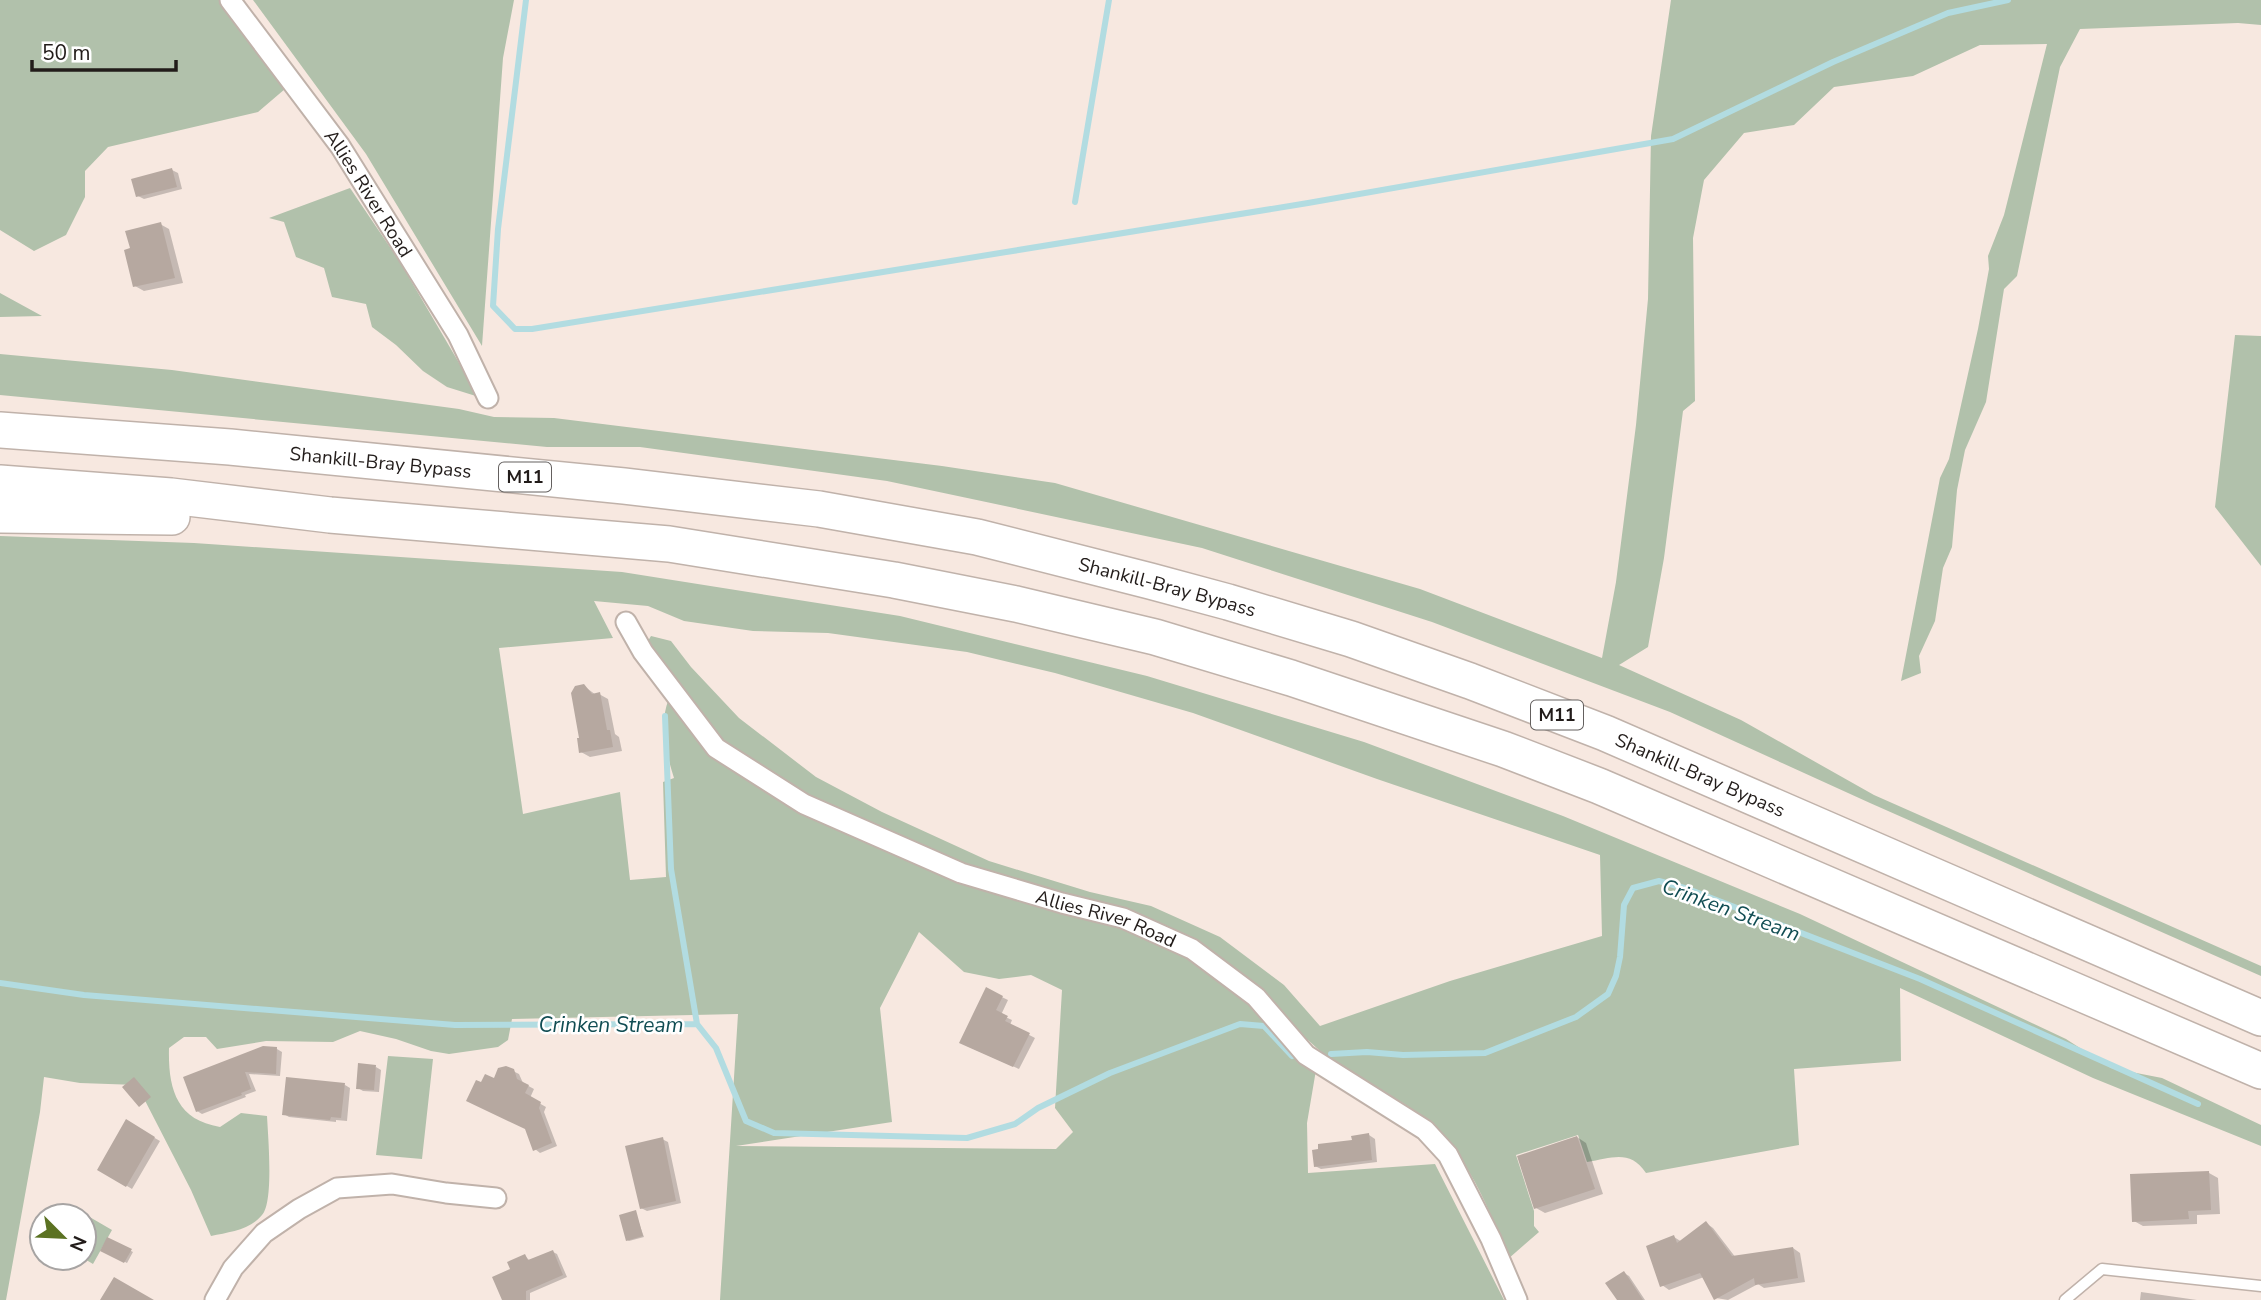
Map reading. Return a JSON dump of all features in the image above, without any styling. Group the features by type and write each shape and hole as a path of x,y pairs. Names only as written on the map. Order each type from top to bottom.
{"highway":[{"path":"0,411 141,430 230,447"},
{"name":"Shankill-Bray Bypass","path":"0,430 230,447 624,486 819,509 977,537 1228,602 1351,639 1605,733 2261,1018"},
{"name":"M11","path":"0,483 171,496 330,515 668,544 894,580 1016,604 1155,637 1315,686 1503,749 1587,781 2261,1071"},
{"path":"0,515 330,515"}],"street":[{"name":"Allies River Road","path":"230,0 354,168 458,335 488,398"},
{"name":"Allies River Road","path":"626,622 643,652 716,748 804,804 961,873 1123,918 1192,949 1256,997 1306,1055 1425,1130 1448,1155 1491,1239 1517,1300"},
{"path":"215,1300 233,1268 264,1233 337,1188 392,1184 446,1194 496,1198"}],"lane":[{"path":"2065,1300 2102,1269 2261,1286"}],"green space":[{"path":"0,0 230,0 292,83 258,112 108,147 85,171 85,197 66,235 34,251 0,230"},
{"path":"253,0 514,0 503,58 482,346 366,154"},
{"path":"1671,0 2261,0 2261,25 2238,23 2080,29 2060,67 2017,276 2004,289 1986,402 1965,450 1957,490 1952,547 1943,568 1935,621 1919,656 1921,673 1901,681 1940,478 1949,459 1978,329 1989,269 1988,256 2004,215 2047,44 1980,45 1913,76 1834,87 1794,125 1744,133 1704,180 1693,238 1695,401 1683,411 1664,558 1648,647 1619,665 1741,720 1874,795 2261,966 2261,976 1670,712 1432,622 1202,548 887,481 640,447 547,447 0,395 0,354 172,370 459,409 494,417 554,418 942,466 1055,483 1420,589 1602,658 1616,582 1636,425 1648,299 1651,136"},
{"path":"350,188 400,262 479,397 447,387 423,371 372,327 366,304 332,297 324,268 296,257 284,222 269,218"},
{"path":"0,293 42,316 0,317"},
{"path":"2235,335 2261,336 2261,566 2215,507"},
{"path":"0,536 194,543 622,572 900,616 1147,676 1364,742 1563,816 1800,914 2066,1039 2111,1068 2162,1078 2261,1125 2261,1146 2093,1078 1900,988 1901,1061 1794,1069 1799,1145 1646,1173 1640,1165 1627,1158 1612,1157 1587,1162 1578,1135 1516,1155 1534,1211 1534,1226 1539,1232 1508,1259 1481,1193 1457,1154 1442,1136 1426,1119 1353,1075 1308,1040 1291,1043 1316,1070 1307,1123 1308,1173 1435,1164 1504,1300 720,1300 738,1014 512,1019 508,1040 498,1047 449,1054 360,1031 333,1042 266,1041 217,1049 206,1037 184,1037 169,1048 169,1063 173,1089 184,1109 205,1123 220,1127 241,1113 267,1116 269,1183 266,1208 262,1215 245,1227 211,1236 191,1190 137,1085 80,1083 44,1077 6,1300 0,1300","holes":["594,601 648,606 684,621 753,631 828,633 967,652 1055,673 1193,713 1600,855 1602,936 1450,981 1320,1026 1284,985 1220,937 1151,906 1090,892 989,861 882,812 816,777 739,718 691,667 671,641 651,636 645,646 675,686 669,697 664,720 665,743 674,778 663,782 666,877 630,880 620,792 523,814 499,648 613,638","919,932 964,972 999,979 1031,975 1062,990 1055,1108 1073,1132 1056,1149 736,1146 892,1122 880,1008"]},
{"path":"388,1056 433,1059 422,1159 376,1155"},
{"path":"98,1222 112,1230 98,1255"}],"building":[{"path":"172,168 177,187 136,197 131,179"},
{"path":"161,222 175,278 133,287 124,250 130,248 125,231"},
{"path":"584,684 592,694 600,692 613,747 579,753 571,693 575,686"},
{"path":"986,987 1003,996 996,1010 1008,1016 1005,1021 1030,1033 1013,1067 959,1043"},
{"path":"263,1046 277,1047 276,1074 245,1072 251,1089 196,1112 183,1077"},
{"path":"358,1063 376,1065 374,1090 356,1089"},
{"path":"506,1066 514,1069 517,1079 529,1085 525,1093 541,1102 539,1108 552,1143 533,1151 525,1129 466,1101 476,1080 481,1082 485,1074 494,1078 498,1068"},
{"path":"134,1077 151,1097 139,1107 122,1087"},
{"path":"286,1077 345,1083 341,1118 331,1117 330,1120 282,1115"},
{"path":"126,1119 155,1137 126,1187 97,1170"},
{"path":"1369,1133 1372,1160 1314,1167 1312,1150 1318,1149 1318,1144 1352,1140 1351,1136"},
{"path":"1577,1136 1595,1189 1534,1209 1517,1156"},
{"path":"663,1137 676,1201 640,1209 625,1146"},
{"path":"2209,1171 2211,1210 2188,1211 2189,1219 2132,1222 2130,1174"},
{"path":"636,1210 643,1236 626,1241 619,1215"},
{"path":"1706,1221 1732,1256 1793,1247 1798,1278 1755,1285 1754,1278 1714,1300 1700,1273 1660,1287 1646,1246 1674,1235 1677,1243"},
{"path":"107,1237 132,1249 124,1263 100,1251"},
{"path":"553,1250 563,1275 526,1291 526,1300 502,1300 492,1277 510,1269 507,1262 525,1254 528,1260"},
{"path":"1624,1271 1643,1300 1617,1300 1605,1283"},
{"path":"114,1277 154,1300 100,1300"}],"waterway":[{"path":"526,0 498,229 493,306 515,329 532,329 1308,203 1673,139 1833,62 1948,13 2008,0"},
{"path":"1075,202 1109,0"},
{"path":"665,716 671,869 697,1024"},
{"name":"Crinken Stream","path":"1331,1054 1485,1053 1576,1017 1608,994 1616,976 1624,905 1633,888 1659,881 1688,889 1920,979 2198,1104"},
{"name":"Crinken Stream","path":"0,983 84,995 455,1025 697,1024 716,1048 746,1121 774,1133 967,1138 1015,1124 1038,1108 1110,1073 1240,1024 1264,1026 1292,1056"}]}
